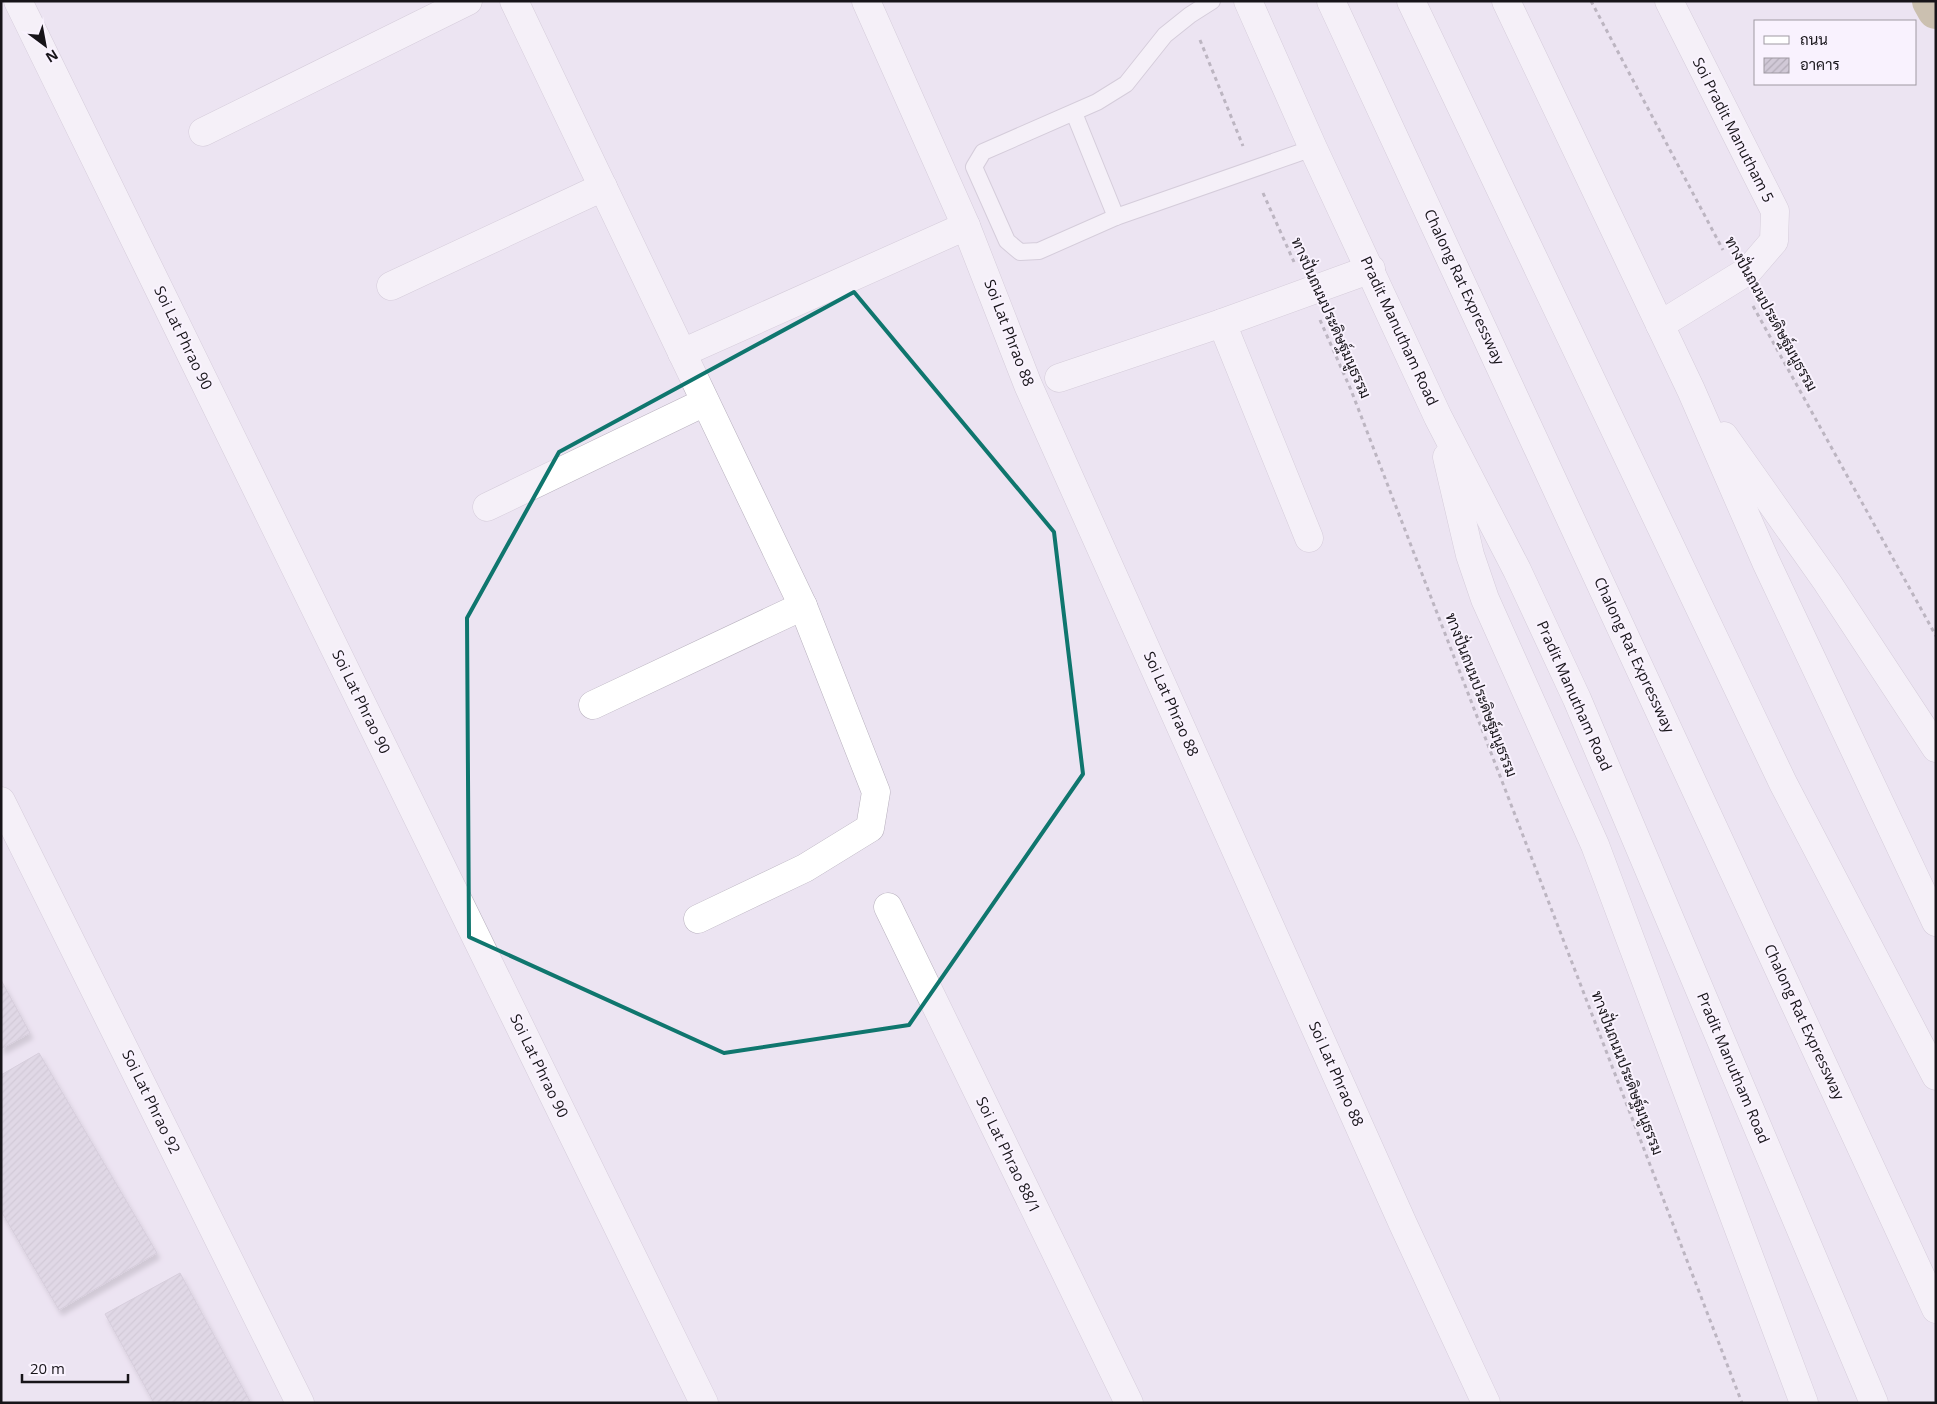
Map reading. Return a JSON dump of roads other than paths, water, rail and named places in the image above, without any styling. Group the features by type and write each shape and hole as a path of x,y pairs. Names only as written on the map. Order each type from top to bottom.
{"main road":[{"name":"Soi Lat Phrao 90","path":"18,1 704,1403"},
{"path":"202,132 468,1"},
{"path":"514,1 803,606 876,792 870,828 805,868 698,918"},
{"name":"Soi Lat Phrao 88","path":"866,1 966,226 1028,385 1403,1224 1486,1403"},
{"name":"Pradit Manutham Road","path":"1248,1 1313,148 1438,417 1517,570 1577,699 1874,1403"},
{"name":"Chalong Rat Expressway","path":"1331,1 1936,1309"},
{"path":"1412,1 1783,783 1936,1076"},
{"path":"1506,1 1691,390 1770,571 1936,922"},
{"name":"Soi Pradit Manutham 5","path":"1660,325 1750,270 1774,241 1775,211 1669,1"},
{"path":"391,286 603,186"},
{"path":"682,353 966,226"},
{"path":"1059,378 1222,324 1370,269"},
{"path":"1222,324 1310,538"},
{"path":"1691,390 1826,582 1936,748"},
{"path":"487,507 705,402"},
{"path":"1438,417 1470,555 1485,599 1595,845 1804,1403"},
{"path":"593,705 803,606"},
{"name":"Soi Lat Phrao 92","path":"1,801 300,1403"},
{"name":"Soi Lat Phrao 88/1","path":"888,908 1129,1403"}],"lane":[{"path":"1212,1 1190,15 1165,35 1126,84 1097,102 1074,113 983,152 974,167 1007,241 1020,252 1039,251 1116,217 1313,148"},
{"path":"1074,113 1116,217"}],"waterway":[{"path":"1931,1 1936,10"}]}
